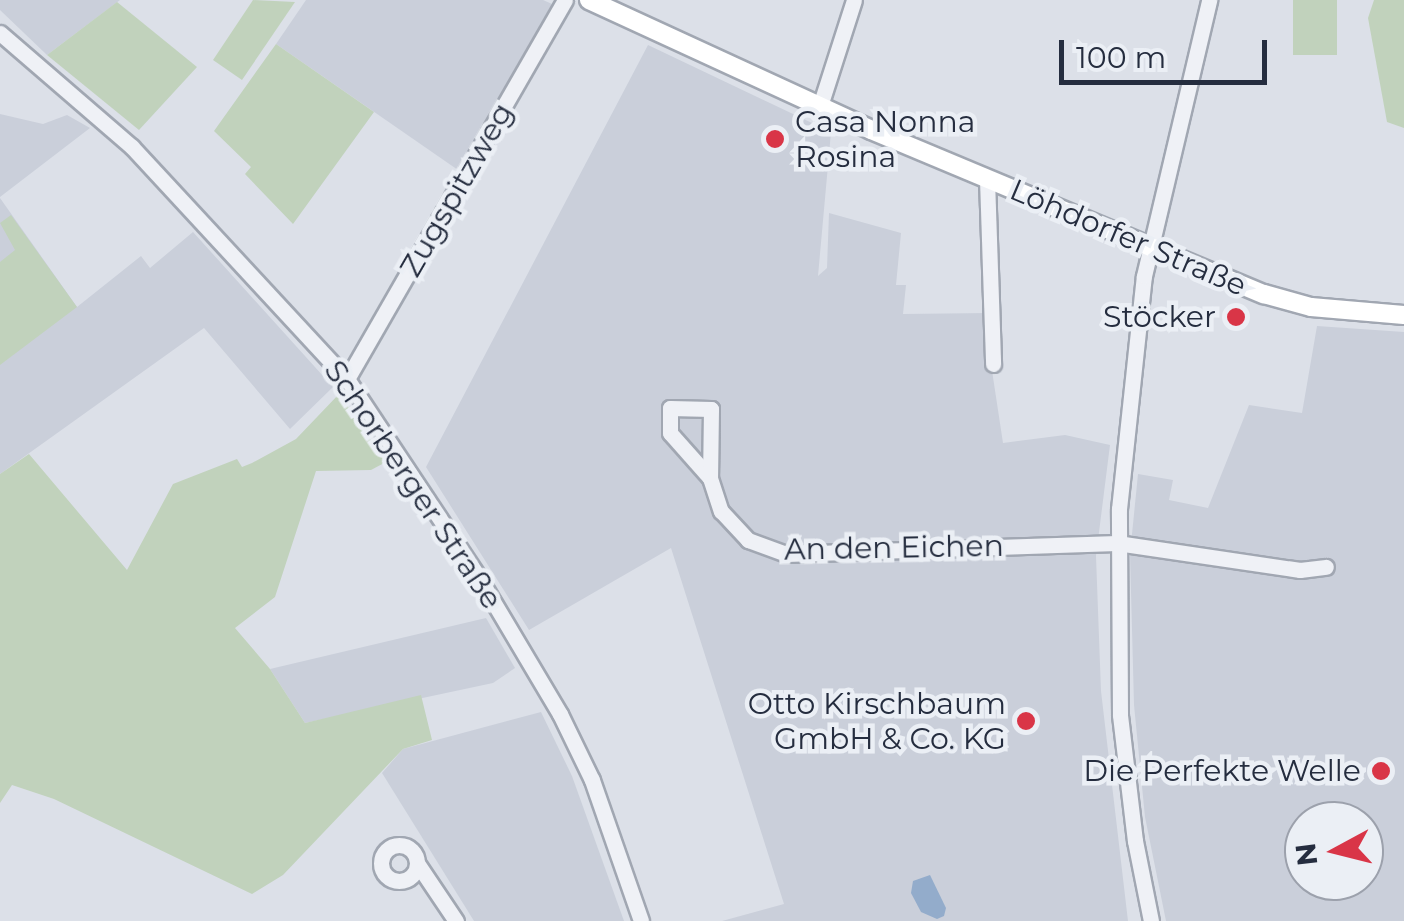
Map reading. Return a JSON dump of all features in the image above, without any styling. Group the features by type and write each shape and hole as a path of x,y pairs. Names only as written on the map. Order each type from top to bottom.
{"main road":[{"name":"Löhdorfer Straße","path":"589,0 987,179 1283,301 1404,314"}],"street":[{"name":"Zugspitzweg","path":"347,379 566,0"},
{"path":"820,106 854,0"},
{"path":"1151,921 1131,816 1120,714 1117,542 1150,244 1209,0"},
{"name":"Schorberger Straße","path":"0,34 132,146 347,379 478,576 560,714 592,780 641,921"},
{"path":"987,179 993,364"},
{"name":"An den Eichen","path":"710,478 711,409 670,408 670,433 710,478 729,522 759,546 786,554 1117,542 1300,570 1326,568"},
{"path":"417,863 456,921"}],"shaded area":[{"path":"0,0 120,0 47,55 0,10"},
{"path":"306,0 543,0 552,4 458,170 276,44"},
{"path":"648,45 831,132 818,276 827,268 829,213 901,233 896,285 906,285 903,314 989,313 991,364 1003,443 1065,435 1110,445 1096,556 1101,691 1128,921 722,921 784,904 671,548 529,630 426,467"},
{"path":"0,114 43,124 67,115 90,128 0,197"},
{"path":"0,198 77,307 141,256 150,268 193,232 333,387 290,429 204,328 0,474"},
{"path":"1317,326 1404,332 1404,921 1166,921 1145,817 1134,705 1130,554 1138,474 1173,480 1169,500 1208,508 1249,405 1302,413"},
{"path":"486,618 515,668 493,683 305,723 270,669"},
{"path":"541,712 572,776 624,921 474,921 382,773 403,749"}],"green space":[{"path":"253,0 295,2 242,80 213,60"},
{"path":"1293,0 1337,0 1337,55 1293,55"},
{"path":"1374,0 1404,0 1404,128 1387,122 1368,18"},
{"path":"117,2 197,67 139,130 47,55"},
{"path":"276,44 374,112 293,224 245,174 251,167 214,131"},
{"path":"11,215 77,307 0,365 0,262 15,250 0,223"},
{"path":"339,394 386,462 371,470 316,471 275,597 235,628 270,669 305,723 421,695 432,740 403,749 283,875 252,894 54,799 12,785 0,803 0,474 29,454 127,570 173,484 237,459 242,467 252,463 296,439"}],"water":[{"path":"930,875 946,908 944,916 937,919 921,912 911,893 913,881"}],"place":[{"name":"Casa Nonna Rosina","path":"775,139"},
{"name":"Stöcker","path":"1236,317"},
{"name":"Otto Kirschbaum GmbH & Co. KG","path":"1026,721"},
{"name":"Die Perfekte Welle","path":"1381,771"}]}
